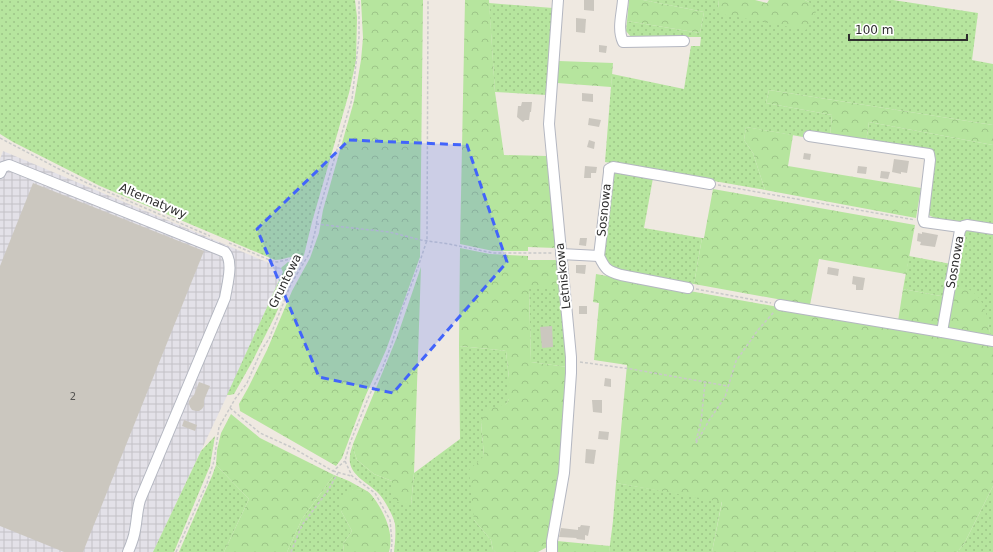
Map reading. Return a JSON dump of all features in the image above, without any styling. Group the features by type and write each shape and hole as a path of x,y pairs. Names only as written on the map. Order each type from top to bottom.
{"street":[{"name":"Letniskowa","path":"552,552 552,541 564,473 571,373 549,124 558,0"},
{"path":"623,0 620,29 621,38 624,42 684,42"},
{"path":"809,136 929,154 930,160 922,215 924,222"},
{"path":"0,173 3,168 9,165 225,252 228,255 230,268 225,298 140,500 133,540 128,552"},
{"name":"Sosnowa","path":"599,256 609,172 611,168 710,184"},
{"name":"Sosnowa","path":"924,222 960,228 942,332"},
{"path":"960,230 963,226 967,225 993,228"},
{"path":"561,254 599,256 604,267 610,272 688,288"},
{"path":"780,305 993,341"}],"path":[{"name":"Gruntowa","path":"176,552 207,483 214,461 219,427 247,383 262,349 269,339 292,284 309,254 318,214 352,99 359,37 359,0"},
{"path":"333,471 345,461 350,443 369,396 382,370 427,240 426,155 428,0"},
{"name":"Alternatywy","path":"0,138 59,170 213,237"},
{"path":"710,184 924,222"},
{"path":"316,224 389,232 421,240 493,253 561,254"},
{"path":"228,243 272,261 277,262 291,259 303,263"},
{"path":"688,288 780,305"},
{"path":"705,383 696,443 710,418 725,397 736,361 758,330 780,305"},
{"path":"571,361 631,369 728,386"},
{"path":"230,408 260,433 293,448 333,471 352,476 375,493 390,520 392,542 391,552"},
{"path":"345,461 352,476"},
{"path":"290,552 302,525 327,492 338,473"}],"highlighted area":[{"path":"349,140 467,145 507,262 393,393 319,377 257,229"}],"shaded area":[{"path":"3,151 281,268 283,272 234,381 153,552 0,552 0,159"}],"green space":[{"path":"0,0 355,0 357,17 356,61 349,93 304,255 301,259 290,257 275,260 100,186 0,134"},
{"path":"361,0 423,0 420,257 386,350 365,397 342,458 336,466 240,411 239,404 267,350 292,291 310,258 319,233 323,210 354,101 363,38"},
{"path":"465,0 489,0 495,92 504,155 547,156 556,248 528,247 528,251 493,251 460,244"},
{"path":"629,0 643,0 704,12 700,33 627,21"},
{"path":"643,0 719,0 718,8 809,2 805,0 893,0 978,13 972,60 993,64 993,125 769,90 766,103 832,115 830,136 804,132 803,137 746,127 744,140 753,153 765,190 605,162 612,74 684,89 691,46 700,46 701,37 631,37 626,31 627,21 700,33 704,12"},
{"path":"719,0 755,0 767,3 769,0 805,0 809,2 816,12 806,30 721,14 718,8"},
{"path":"489,3 553,8 547,95 495,92"},
{"path":"559,61 613,63 611,87 557,83"},
{"path":"769,90 993,125 993,145 869,122 866,142 830,136 832,115 766,103"},
{"path":"869,122 993,145 993,225 948,221 926,213 932,153 866,142"},
{"path":"746,127 793,135 788,166 921,188 916,218 765,190 753,153 744,140"},
{"path":"615,171 653,178 644,228 702,238 694,284 614,271 604,255 611,174"},
{"path":"713,189 915,225 906,274 819,259 810,305 694,284"},
{"path":"965,226 993,231 993,338 991,337 988,324 955,286"},
{"path":"460,248 490,254 528,256 528,260 558,260 561,289 529,289 531,362 567,367 559,481 547,547 538,552 496,552 493,550 491,540 474,520 469,470 484,456 481,422 487,409 506,404 509,399 509,378 506,351 459,346"},
{"path":"909,256 951,264 946,297 903,289"},
{"path":"288,262 299,266 289,283 275,316 252,362 234,394 227,395 283,272 281,268"},
{"path":"421,267 414,473 411,505 393,501 392,481 374,474 357,460 353,444 397,337"},
{"path":"596,274 993,346 993,486 964,544 957,552 712,552 722,502 616,483 627,365 594,360 599,303 593,302"},
{"path":"955,286 970,290 980,299 987,317 991,337 947,330"},
{"path":"529,288 561,289 567,367 531,362"},
{"path":"903,289 946,297 940,329 898,321"},
{"path":"459,346 506,351 509,378 509,399 506,404 481,422 484,456 474,520 491,540 493,550 496,552 394,552 395,524 393,517 381,496 359,478 352,468 350,456 353,444 357,460 374,474 392,481 411,505 414,473 460,439"},
{"path":"231,414 260,438 334,475 302,519 287,552 224,552 249,499 216,465 217,450 221,433"},
{"path":"215,436 210,466 174,552 153,552 201,451"},
{"path":"216,465 249,499 224,552 179,552 212,476"},
{"path":"334,475 365,490 353,489 341,511 352,531 343,544 344,552 287,552 302,519"},
{"path":"616,483 722,501 712,552 609,552"},
{"path":"993,486 993,552 957,552 964,544"},
{"path":"353,489 362,489 370,493 380,507 390,532 389,552 344,552 343,544 352,531 341,511 340,501 345,494"},
{"path":"557,541 610,546 609,552 556,552"}],"building":[{"path":"584,0 594,0 594,11 584,10"},
{"path":"576,18 586,19 585,33 576,32"},
{"path":"599,45 607,46 606,53 599,52"},
{"path":"582,93 593,94 593,102 582,101"},
{"path":"522,102 532,102 529,120 525,120 523,122 517,117 518,106 521,106"},
{"path":"589,118 601,120 599,127 588,125"},
{"path":"589,140 595,142 594,149 587,147"},
{"path":"804,153 811,154 810,160 803,159"},
{"path":"894,159 909,161 907,173 901,172 901,174 892,172"},
{"path":"585,166 597,167 596,173 591,173 591,178 584,178"},
{"path":"858,166 867,167 866,174 857,173"},
{"path":"881,171 890,172 888,179 880,178"},
{"path":"33,183 204,251 83,552 64,552 0,526 0,266"},
{"path":"922,232 938,235 935,247 920,245 921,242 917,241 918,233 922,234"},
{"path":"580,238 587,238 586,246 579,245"},
{"path":"576,265 586,265 585,274 576,273"},
{"path":"828,267 839,269 838,276 827,274"},
{"path":"853,276 865,278 863,290 856,290 856,285 852,284"},
{"path":"579,306 587,306 587,314 579,314"},
{"path":"552,326 553,347 542,348 540,327"},
{"path":"605,378 611,379 611,387 604,386"},
{"path":"199,382 210,386 204,400 204,406 199,411 196,411 192,410 189,401 194,395"},
{"path":"592,400 602,400 602,413 593,412"},
{"path":"184,420 197,425 195,431 182,426"},
{"path":"599,431 609,432 608,440 598,439"},
{"path":"586,449 596,450 594,464 585,463"},
{"path":"581,525 590,526 588,536 585,535 585,540 559,537 561,528 578,530 578,527"}]}
